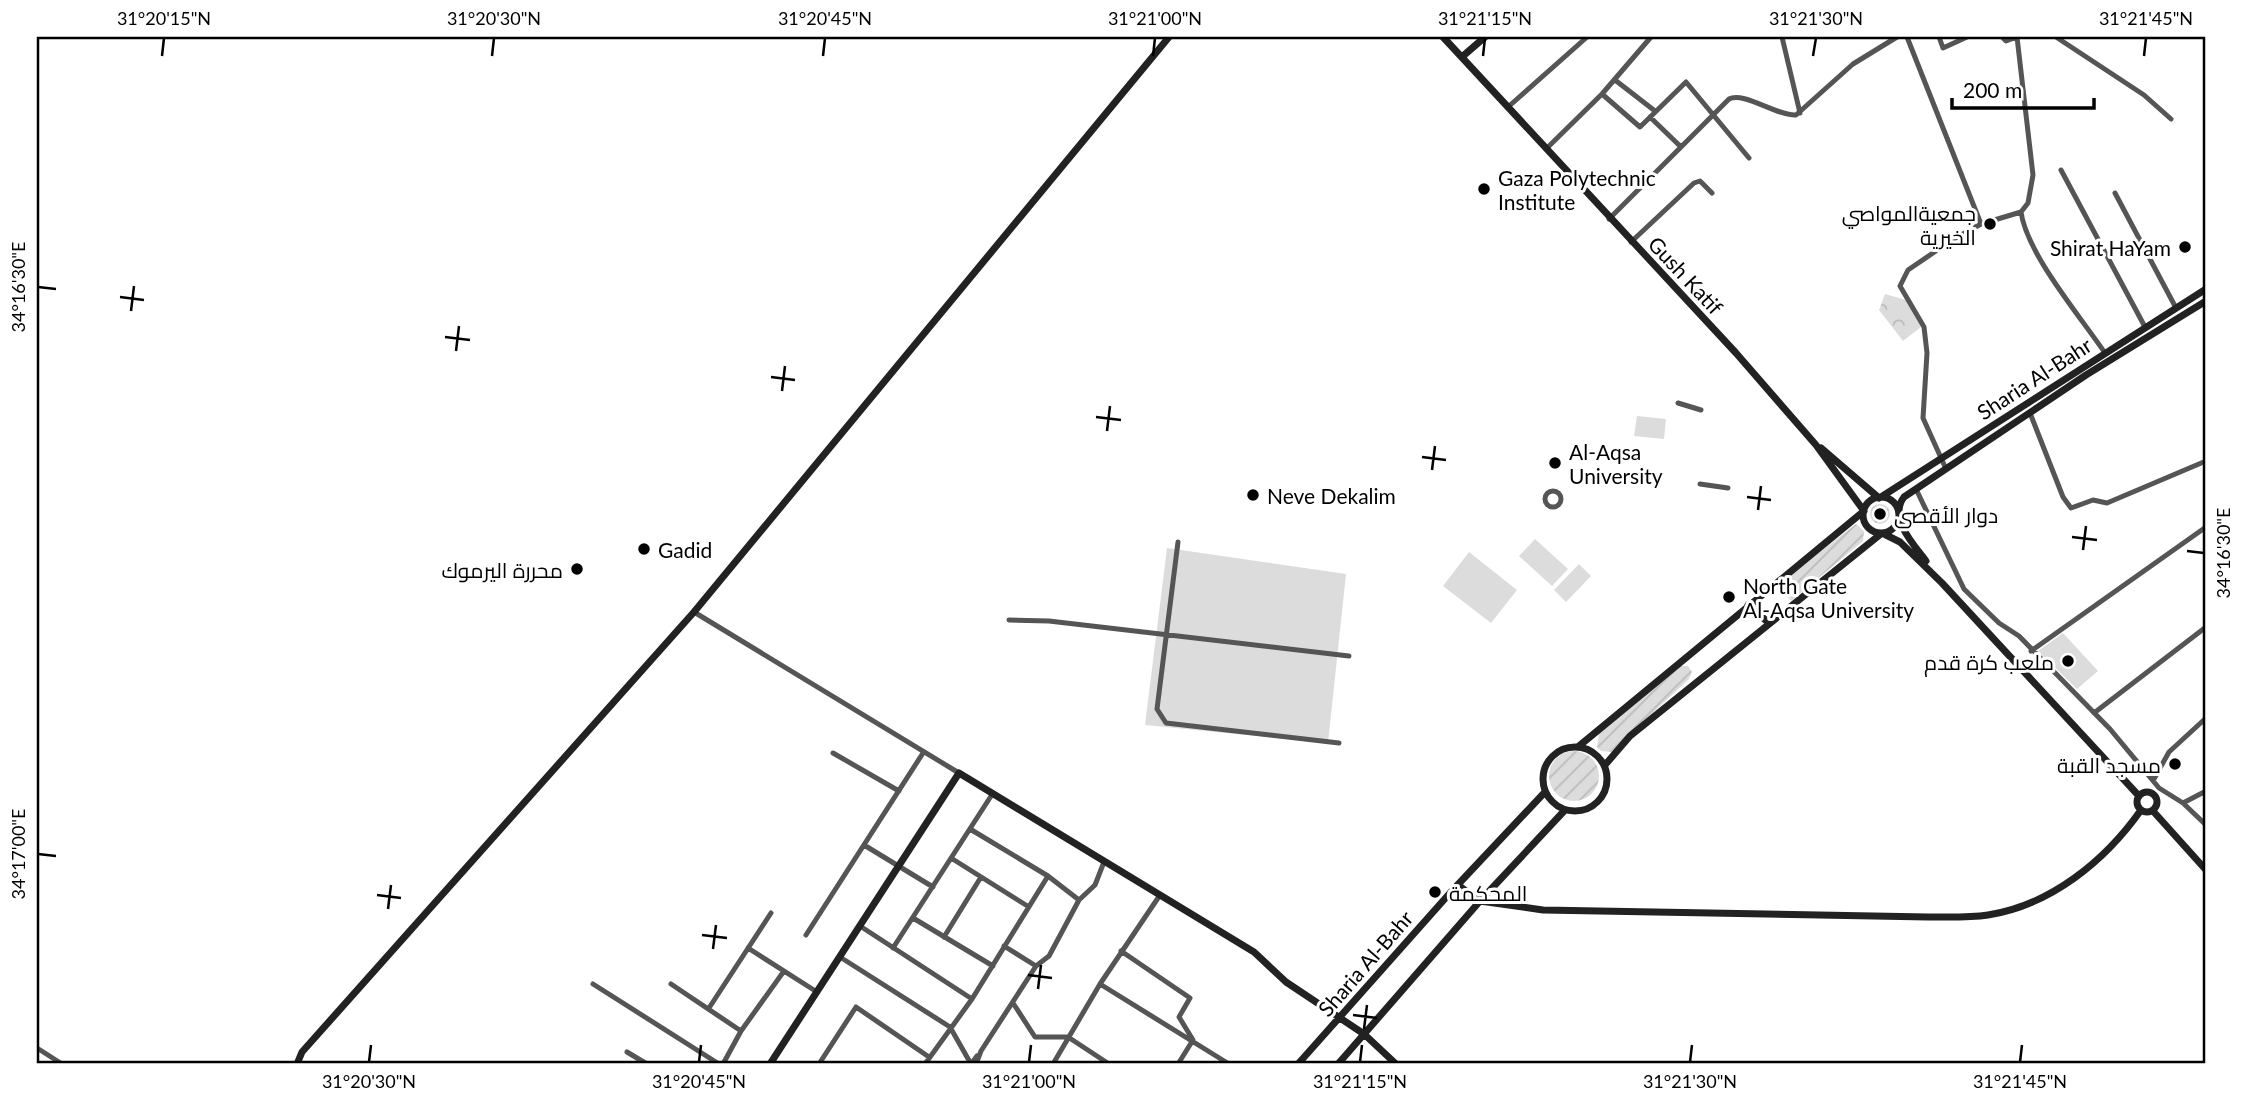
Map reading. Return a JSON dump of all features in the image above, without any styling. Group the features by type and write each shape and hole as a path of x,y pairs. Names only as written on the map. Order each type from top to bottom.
{"main road":[{"path":"297,1064 302,1052 694,612 1169,37"},
{"name":"Gush Katif","path":"1443,37 1816,445 1864,511"},
{"path":"1462,56 1485,37"},
{"name":"Sharia Al-Bahr","path":"1880,497 2206,289"},
{"name":"Sharia Al-Bahr","path":"1899,514 1900,503 1916,489 2030,413 2206,303"},
{"name":"Gush Katif","path":"1816,445 1880,497"},
{"path":"1579,746 1864,511 1869,502 1880,497 1895,504 1908,537 1942,583"},
{"path":"1864,511 1867,526 1900,542 1942,583 2139,796"},
{"path":"1605,765 1630,736 1882,533 1896,525 1899,514"},
{"path":"1748,605 1769,623"},
{"path":"1338,1064 1480,901 1565,810 1586,809 1603,796 1607,786 1605,765 1590,749 1579,746 1560,750 1552,755 1543,773 1545,792 1565,810"},
{"path":"769,1064 959,773 1254,952 1286,982 1364,1034 1396,1064"},
{"name":"Sharia Al-Bahr","path":"1298,1064 1545,792"},
{"path":"2139,796 2147,792 2157,792 2158,803 2152,811"},
{"path":"2139,796 2137,805 2141,810 2152,811 2206,870"},
{"path":"1458,885 1480,901 1543,910 1626,914 1928,917 1988,915 2024,905 2074,878 2105,854 2141,810"}],"street":[{"path":"1508,107 1587,37"},
{"path":"1546,149 1602,94 1651,37"},
{"path":"1782,37 1800,113"},
{"path":"1609,219 1734,96 1788,115 1800,113 1853,64 1897,37"},
{"path":"1907,37 1981,224"},
{"path":"1939,37 1943,48 1967,37"},
{"path":"1946,469 1923,418 1927,353 1924,327 1900,286 1908,270 1981,224 2021,212 2032,194 2033,175 2017,37 2006,41 2002,37"},
{"path":"2056,37 2144,94 2171,119"},
{"path":"1615,80 1655,111"},
{"path":"1602,94 1640,127 1686,82 1749,158"},
{"path":"1650,117 1681,147"},
{"path":"2061,170 2145,327"},
{"path":"1631,242 1694,183 1700,181 1712,193"},
{"path":"2115,193 2176,308"},
{"path":"2021,212 2025,233 2035,252 2105,353"},
{"path":"1678,402 1700,410"},
{"path":"2030,413 2063,497 2071,508 2093,499 2107,503 2206,461"},
{"path":"1700,484 1728,488"},
{"path":"1916,489 1964,589 1999,624 2020,636 2094,713 2154,779 2157,792 2183,803 2206,825"},
{"path":"2031,650 2206,527"},
{"path":"1178,542 1157,709 1166,723 1339,743"},
{"path":"694,612 959,773"},
{"path":"1009,620 1049,621 1349,656"},
{"path":"2094,713 2206,627"},
{"path":"2154,779 2169,752 2206,718"},
{"path":"833,753 899,791"},
{"path":"807,935 923,753"},
{"path":"2183,803 2206,791"},
{"path":"893,948 993,793"},
{"path":"971,830 1048,876 1079,900"},
{"path":"864,845 933,887"},
{"path":"951,858 1029,907"},
{"path":"840,957 950,1027 971,1064 1036,966 1049,956 1079,900 1095,885 1104,862"},
{"path":"925,1064 993,967 1048,876"},
{"path":"944,937 981,877"},
{"path":"1053,1064 1100,984 1160,895"},
{"path":"709,1008 771,913"},
{"path":"913,918 993,967"},
{"path":"860,926 972,999"},
{"path":"1004,946 1036,966"},
{"path":"748,948 817,992"},
{"path":"1121,951 1190,998 1179,1017 1193,1040"},
{"path":"593,984 721,1064 784,971"},
{"path":"671,984 741,1031"},
{"path":"1100,984 1229,1064"},
{"path":"1013,1003 1035,1037 1068,1037 1108,1064"},
{"path":"819,1064 856,1007 929,1057"},
{"path":"1178,1064 1193,1040"},
{"path":"37,1048 62,1064"},
{"path":"976,1064 981,1051"},
{"path":"627,1052 647,1064"}],"green space":[{"path":"1885,294 1906,300 1921,327 1903,341 1879,310"},
{"path":"1637,416 1666,419 1664,439 1634,436"},
{"path":"1880,504 1887,507 1890,514 1887,521 1880,524 1873,521 1870,514 1873,507"},
{"path":"1856,524 1864,531 1863,541 1791,601 1779,584"},
{"path":"1535,539 1568,569 1552,586 1519,556"},
{"path":"1167,548 1346,574 1328,743 1145,725"},
{"path":"1469,552 1517,590 1491,623 1443,586"},
{"path":"1579,564 1591,576 1566,602 1554,590"},
{"name":"ملعب كرة قدم","path":"2063,633 2098,671 2077,689 2038,651"},
{"path":"1679,666 1688,666 1692,672 1689,679 1611,752 1601,751 1597,747 1599,733"},
{"path":"1574,751 1592,758 1599,776 1592,794 1574,801 1556,794 1549,776 1556,758"}],"place":[{"name":"Gaza Polytechnic Institute","path":"1484,189"},
{"name":"جمعيةالمواصي الخيرية","path":"1990,224"},
{"name":"Shirat HaYam","path":"2185,247"},
{"name":"Al-Aqsa University","path":"1555,463"},
{"name":"Neve Dekalim","path":"1253,495"},
{"name":"دوار الأقصى","path":"1880,514"},
{"name":"Gadid","path":"644,549"},
{"name":"محررة اليرموك","path":"577,569"},
{"name":"North Gate Al-Aqsa University","path":"1729,597"},
{"name":"ملعب كرة قدم","path":"2068,661"},
{"name":"مسجد القبة","path":"2175,764"},
{"name":"المحكمة","path":"1435,892"}]}
